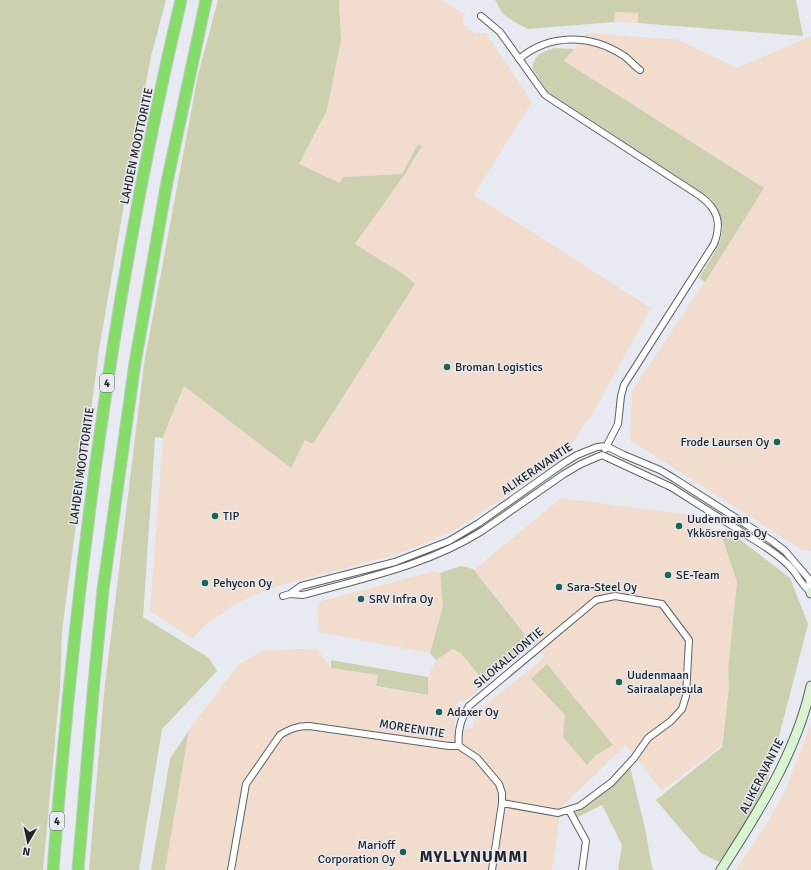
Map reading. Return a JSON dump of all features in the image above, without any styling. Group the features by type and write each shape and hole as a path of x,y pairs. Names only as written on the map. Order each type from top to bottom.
{"highway":[{"name":"LAHDEN MOOTTORITIE","path":"53,870 78,594 111,356 142,177 181,0"},
{"name":"4","path":"78,870 103,590 135,363 167,182 206,0"}],"street":[{"path":"481,16 500,32 545,95 700,196 713,208 717,216 718,235 714,244 624,385 621,396 618,424 602,455 671,487 767,548 780,557 792,569 804,588 811,592"},
{"path":"519,59 536,47 563,39 587,40 605,46 625,56 640,70"},
{"name":"ALIKERAVANTIE","path":"283,596 290,594 301,586 394,562 449,541 577,455 597,446 606,446"},
{"path":"606,446 670,476 772,541 789,555 809,579 811,592"},
{"name":"ALIKERAVANTIE","path":"290,594 303,595 395,570 435,556 482,532 581,464 602,455"},
{"name":"SILOKALLIONTIE","path":"459,746 458,738 461,718 469,706 596,600 615,596 662,604 689,640 686,696 682,709 671,721 648,738 634,758 612,782 580,806 569,810"},
{"name":"ALIKERAVANTIE","path":"721,870 749,827 788,754 811,686"},
{"name":"MOREENITIE","path":"231,870 246,784 280,735 296,726 323,727 449,746 459,746 477,758 499,784 502,793 502,803 492,870"},
{"path":"502,803 558,813 569,810 586,841 582,870"}],"shaded area":[{"path":"339,0 441,0 465,14 462,21 466,28 475,33 486,33 532,102 474,195 651,308 589,420 587,420 566,453 554,465 451,532 411,549 387,557 285,584 262,592 239,602 204,626 192,639 150,611 163,438 184,386 291,467 305,440 314,443 415,284 403,274 355,244 405,174 422,146 418,144 402,174 343,177 340,183 299,164 327,109 341,40"},
{"path":"615,12 638,13 638,23 614,22"},
{"path":"587,33 679,40 737,68 811,36 811,551 802,550 630,440 632,391 764,188 564,61"},
{"path":"561,498 691,515 721,534 737,582 728,669 729,687 721,746 662,791 626,745 561,807 552,870 165,870 189,730 238,665 262,651 301,649 318,650 331,668 378,675 376,687 428,695 428,677 436,660 453,649 457,650 486,684 466,700 458,701 454,731 472,728 478,711 545,657 474,570"},
{"path":"435,571 440,573 443,606 430,653 319,632 317,607 321,601"},
{"path":"811,723 811,870 736,870 769,820 786,789"}],"green space":[{"path":"0,0 166,0 151,56 99,350 62,631 60,687 43,870 0,870"},
{"path":"218,0 339,0 341,40 327,110 299,164 340,183 343,177 402,174 418,144 422,146 405,174 355,244 403,274 415,284 313,444 305,440 291,468 184,386 163,438 155,437 143,617 209,658 217,671 162,729 139,870 89,870 104,693 144,364 198,75"},
{"path":"495,0 796,0 803,36 638,23 638,13 615,12 614,22 528,29 514,22 502,13"},
{"path":"554,48 574,49 564,61 764,188 705,282 699,278 712,258 721,239 722,220 718,209 710,198 548,92 532,68 533,63 539,55"},
{"path":"726,529 790,578 808,624 766,787 746,825 719,862 701,853 656,800 722,747 729,687 728,669 737,582 721,534"},
{"path":"461,566 473,569 525,634 528,646 485,683 461,653 453,649 436,660 430,653 443,606 440,573"},
{"path":"331,660 428,677 428,695 376,686 378,675 331,668"},
{"path":"547,664 613,745 596,755 587,765 563,737 565,715 531,679"},
{"path":"189,730 165,870 151,870 170,759"},
{"path":"630,767 645,828 652,867 654,870 618,870 622,845 602,805 576,818 576,813 608,789"}],"place":[{"name":"Broman Logistics","path":"447,367"},
{"name":"Frode Laursen Oy","path":"777,442"},
{"name":"TIP","path":"215,516"},
{"name":"Uudenmaan Ykkösrengas Oy","path":"679,526"},
{"name":"SE-Team","path":"668,575"},
{"name":"Pehycon Oy","path":"205,583"},
{"name":"Sara-Steel Oy","path":"559,587"},
{"name":"SRV Infra Oy","path":"361,599"},
{"name":"Uudenmaan Sairaalapesula","path":"619,682"},
{"name":"Adaxer Oy","path":"439,712"},
{"name":"Marioff Corporation Oy","path":"403,852"}],"district":[{"name":"MYLLYNUMMI","path":"474,857"}]}
